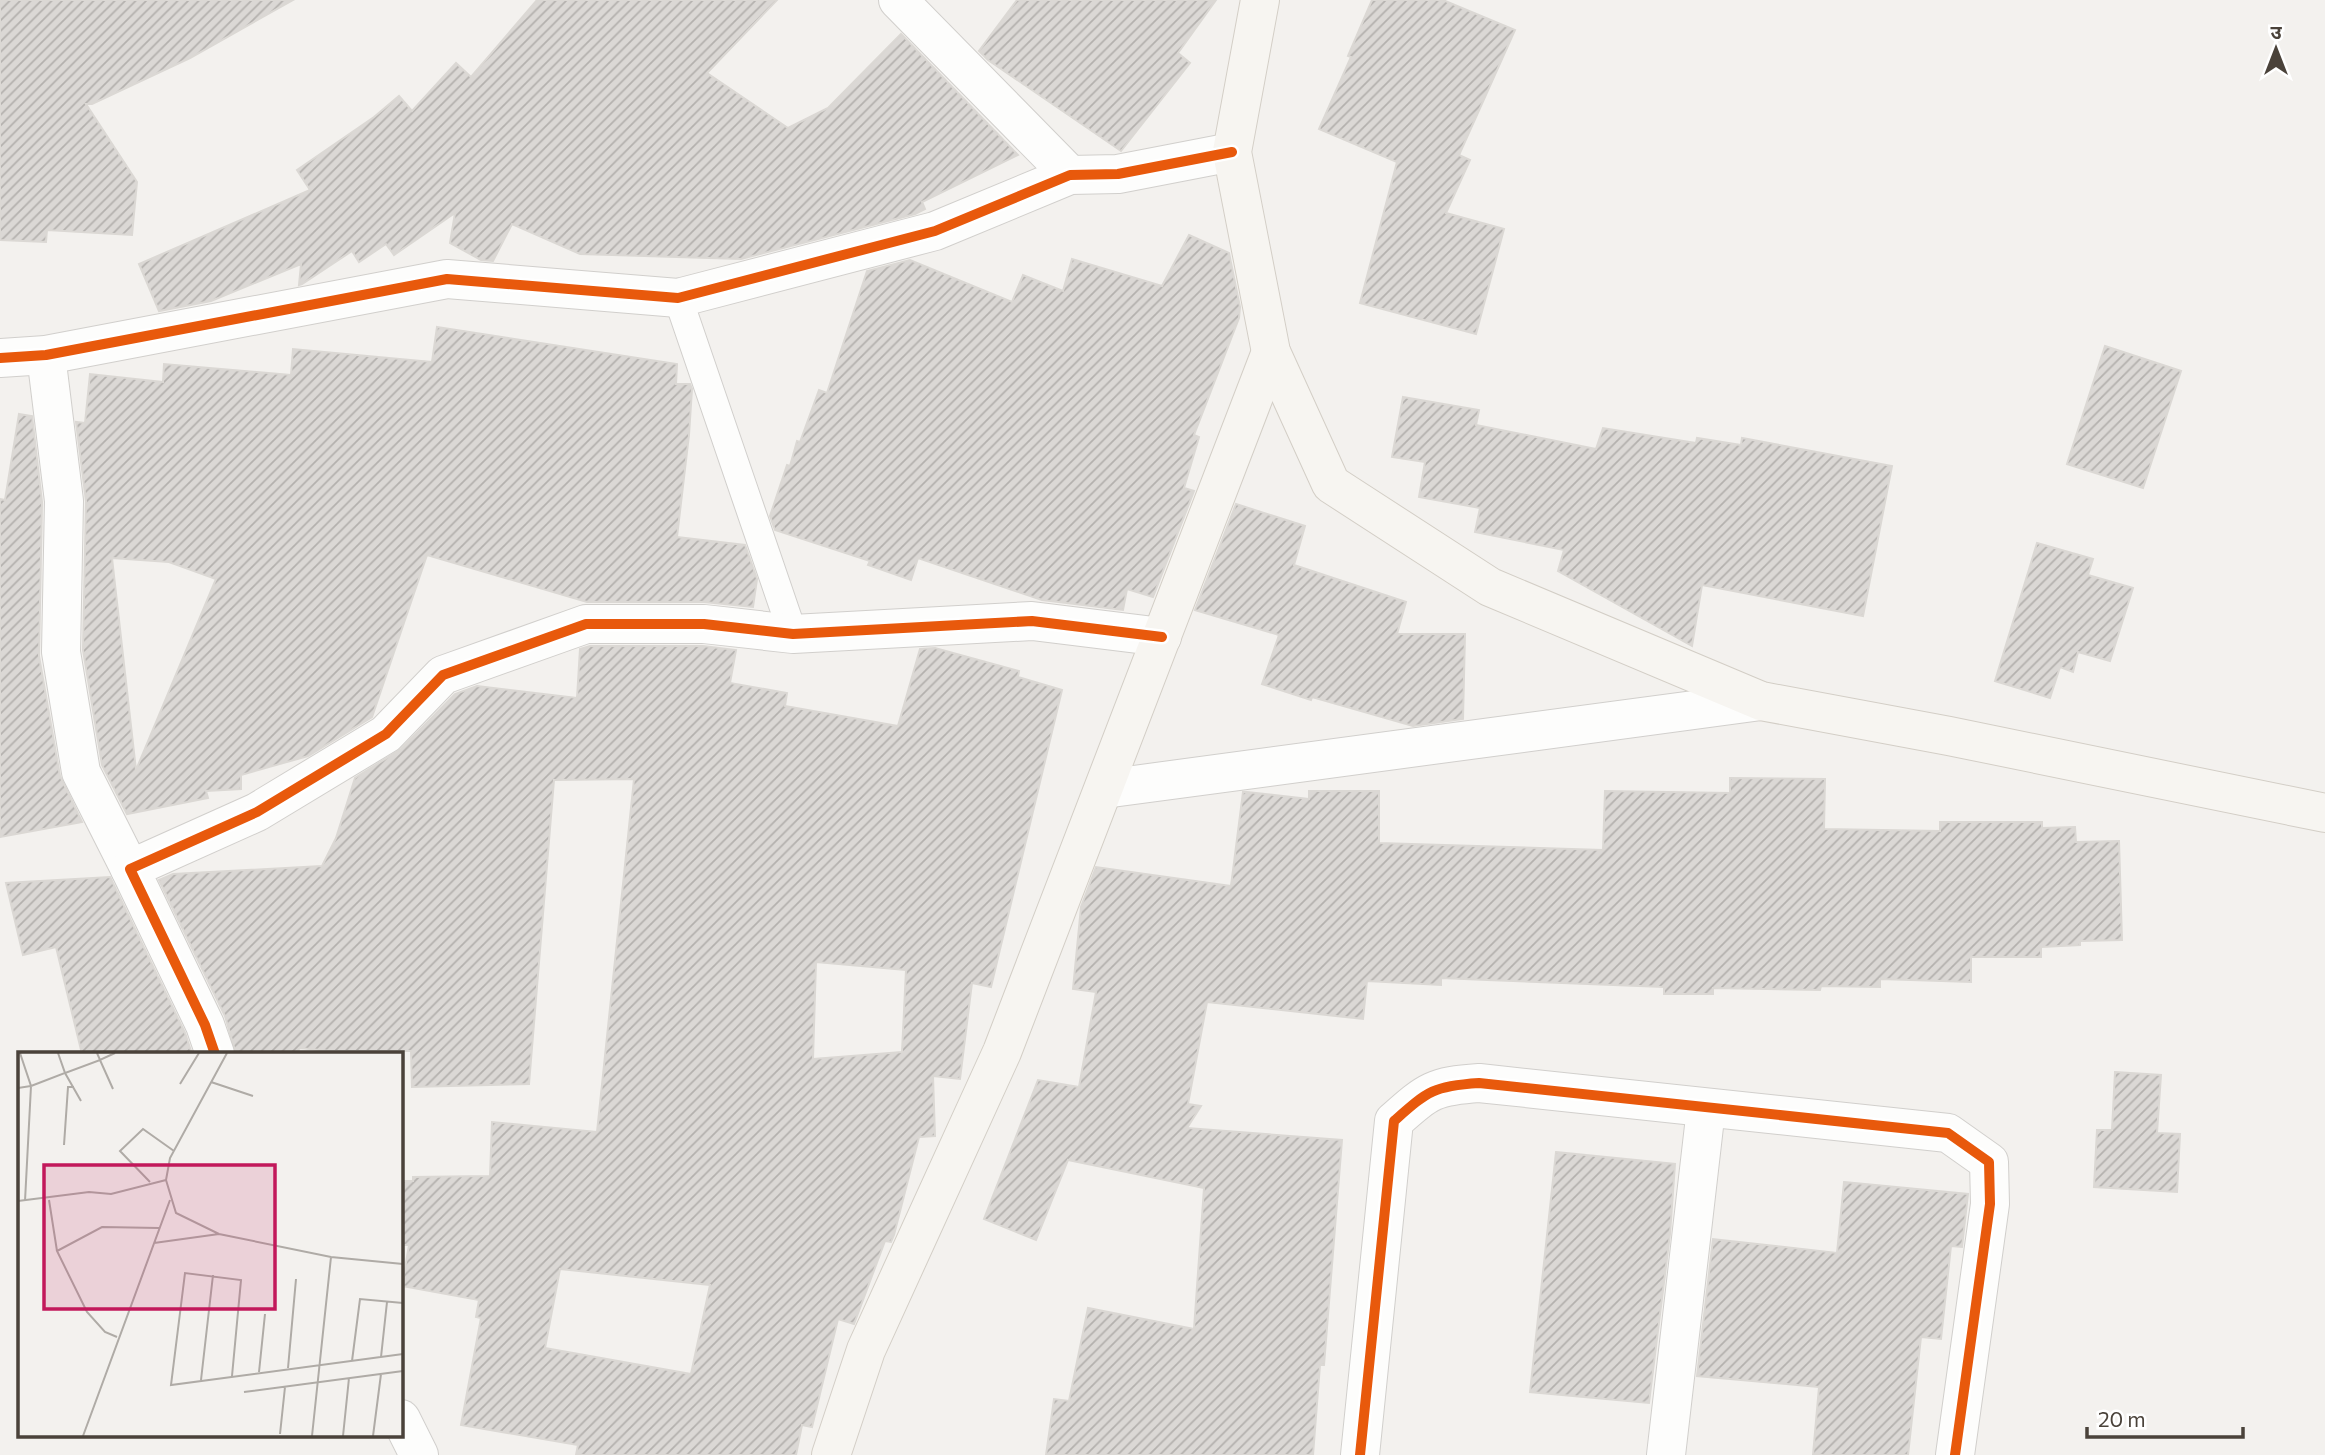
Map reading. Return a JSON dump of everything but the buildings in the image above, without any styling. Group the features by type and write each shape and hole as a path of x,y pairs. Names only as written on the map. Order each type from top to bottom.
{"main road":[{"path":"1260,0 1232,152 1271,352 1331,484 1490,587 1760,701 2325,813"},
{"path":"831,1455 866,1350 1002,1052 1271,352"}],"street":[{"path":"898,0 1070,175"},
{"path":"0,358 46,355 447,279 678,298 935,231 1070,175 1118,174 1232,152"},
{"path":"46,355 64,500 61,652 81,772 205,1025 214,1052"},
{"path":"130,869 268,805 386,734 443,675 586,624 704,624 793,634 1032,621 1162,637"},
{"path":"1104,789 1760,701"},
{"path":"1360,1455 1394,1121 1424,1094 1449,1085 1479,1083 1948,1133 1989,1162 1990,1204 1955,1455"},
{"path":"1666,1455 1706,1109"},
{"path":"402,1421 419,1455"}],"lane":[{"path":"678,298 793,634"}],"cycle path":[{"path":"0,358 46,355 447,279 678,298 935,231 1070,175 1118,174 1232,152"},
{"path":"214,1052 205,1025 130,869 257,812 386,734 443,675 586,624 704,624 793,634 1032,621 1162,637"},
{"path":"1360,1455 1394,1121 1432,1092 1451,1086 1479,1083 1948,1133 1989,1162 1990,1204 1955,1455"}]}
